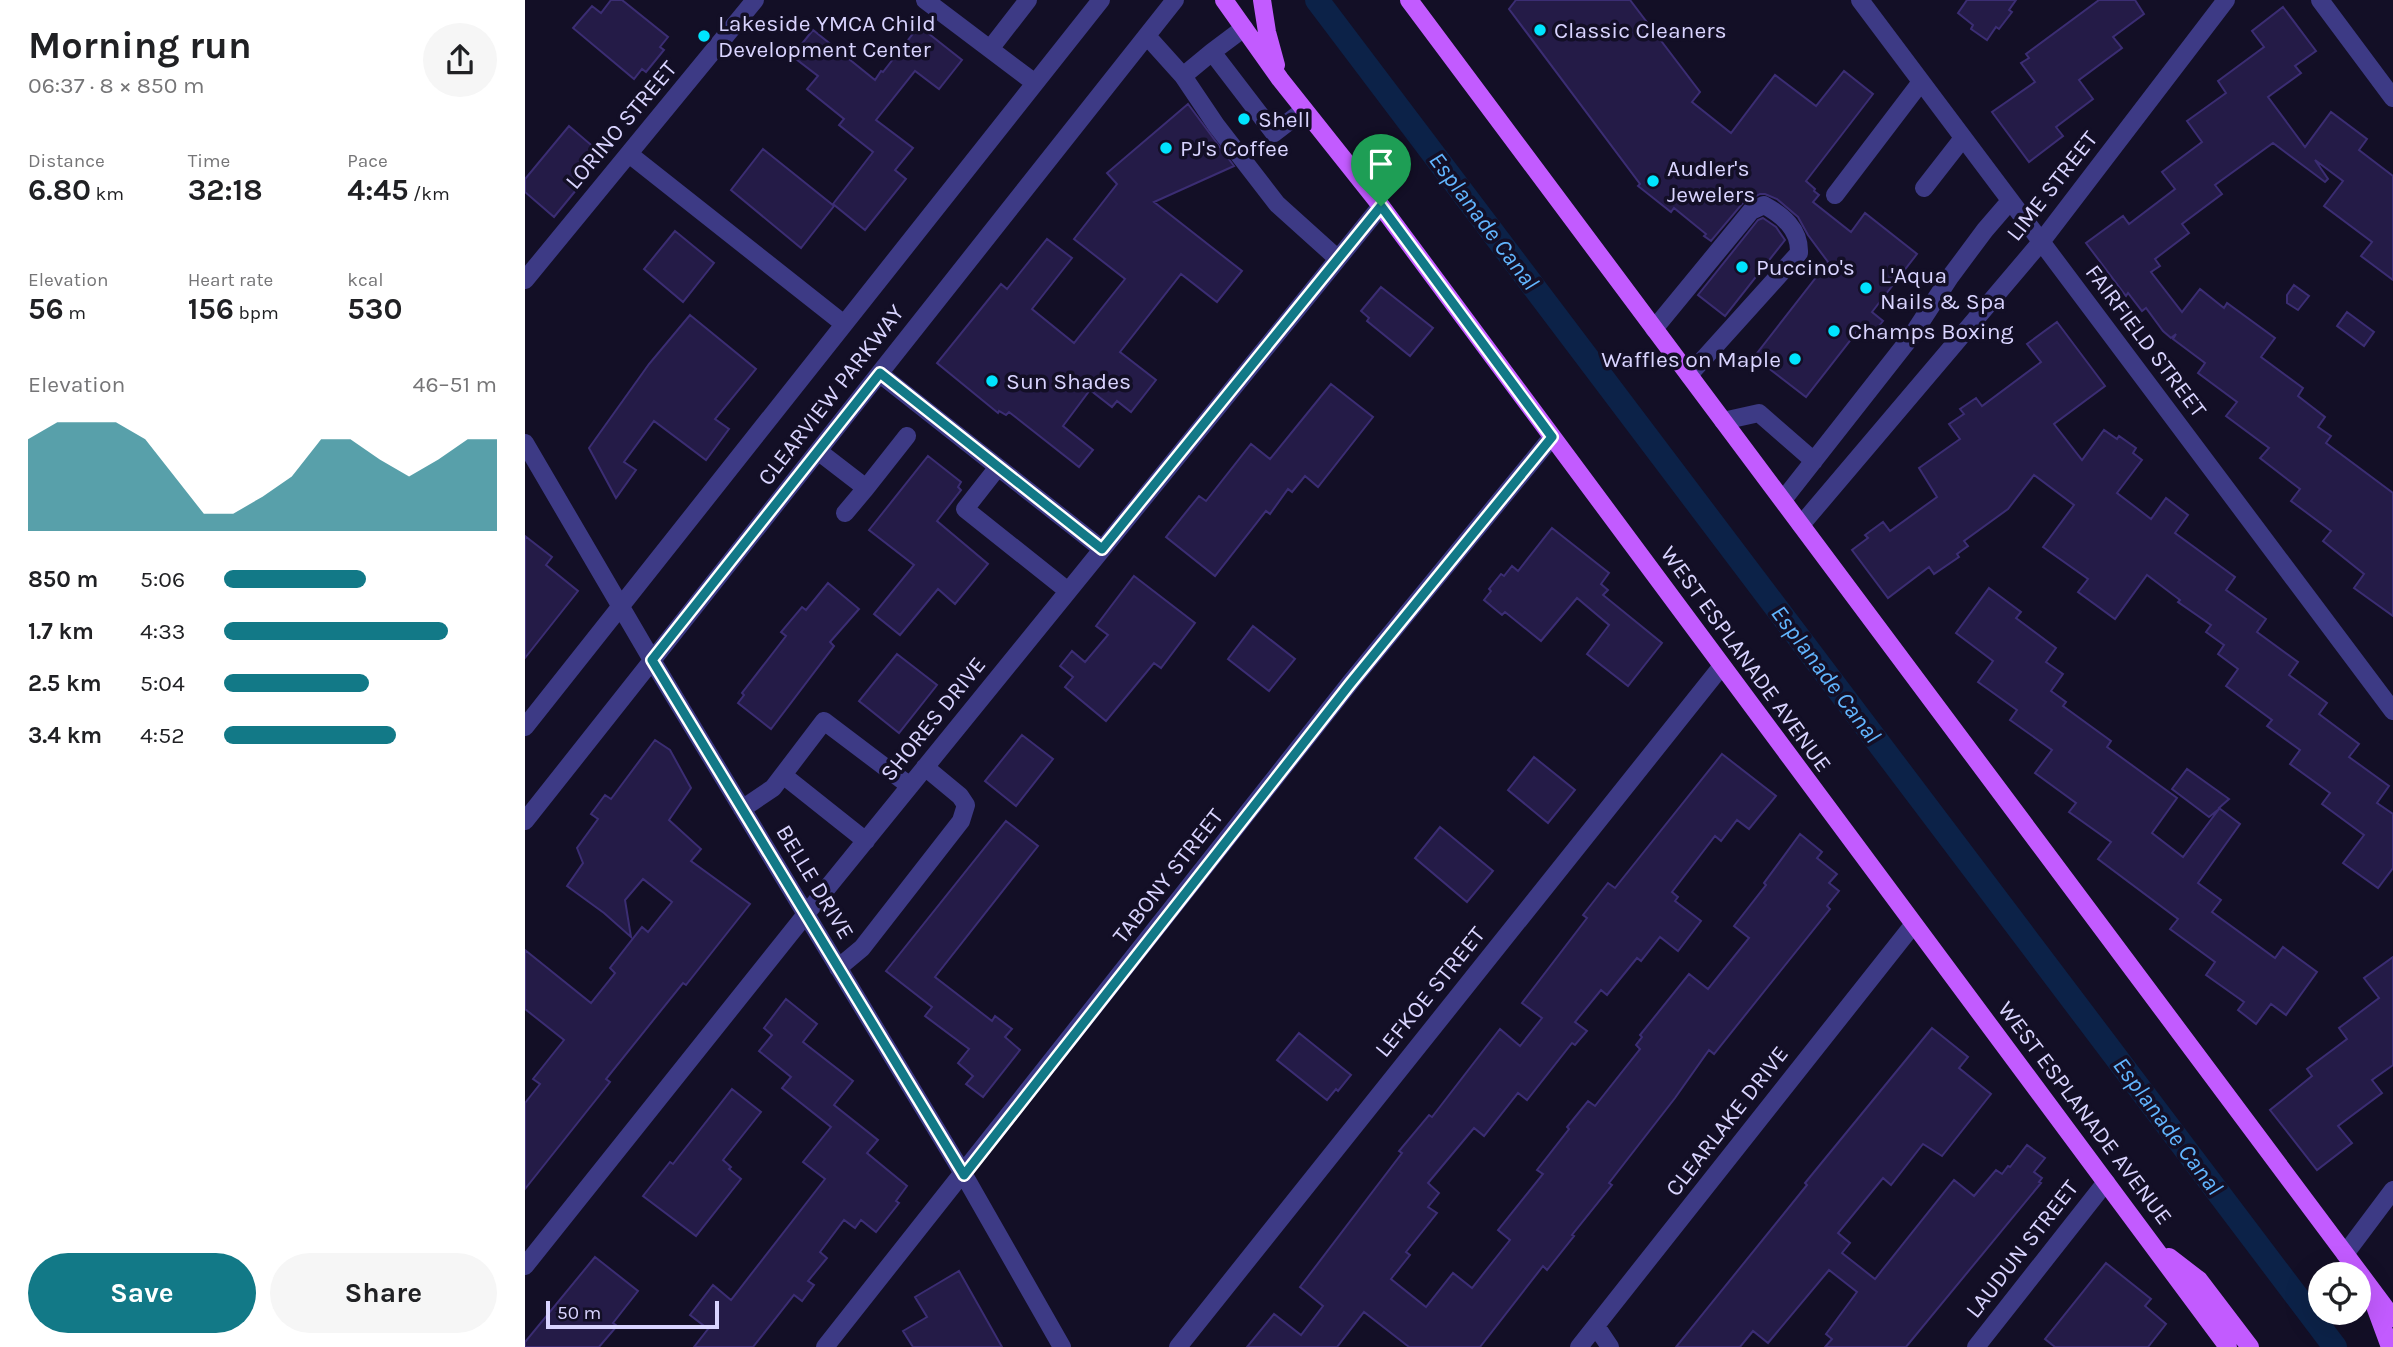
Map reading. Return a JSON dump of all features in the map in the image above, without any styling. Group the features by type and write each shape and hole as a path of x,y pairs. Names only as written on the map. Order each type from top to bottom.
{"main road":[{"name":"WEST ESPLANADE AVENUE","path":"1224,0 1280,79 1381,206 2228,1347"},
{"path":"1262,0 1267,32 1280,79"},
{"path":"1409,0 2351,1262"},
{"path":"2152,1244 2199,1280 2250,1347"},
{"path":"2371,1288 2393,1318"},
{"path":"2371,1294 2390,1347"}],"street":[{"name":"LORINO STREET","path":"525,280 755,0"},
{"path":"925,0 1035,83"},
{"path":"990,48 1028,0"},
{"name":"CLEARVIEW PARKWAY","path":"525,727 1101,0"},
{"name":"CLEARVIEW PARKWAY","path":"525,821 1175,0"},
{"name":"FAIRFIELD STREET","path":"1860,0 2393,711"},
{"name":"LIME STREET","path":"1801,525 2041,242 2226,0"},
{"path":"2320,0 2393,98"},
{"path":"1183,76 1244,28"},
{"path":"1147,36 1183,76 1216,125 1277,204 1338,259"},
{"path":"1212,52 1274,133 1304,110"},
{"path":"1835,195 1921,82"},
{"path":"1924,188 1963,138"},
{"path":"629,154 844,324"},
{"path":"1783,500 1910,337 1957,268 2010,201"},
{"path":"1654,329 1751,211 1764,205 1780,214 1793,228 1800,244 1799,253 1689,375"},
{"name":"SHORES DRIVE","path":"525,1266 806,914 1381,206"},
{"path":"880,373 1102,549"},
{"path":"1723,421 1759,413 1814,461"},
{"path":"845,513 907,436"},
{"name":"TABONY STREET","path":"825,1347 964,1175 1350,684 1552,437"},
{"name":"BELLE DRIVE","path":"525,443 652,660 964,1175 1062,1347"},
{"path":"818,452 866,488"},
{"path":"998,467 965,509 1068,591"},
{"name":"LEFKOE STREET","path":"1178,1347 1721,667"},
{"path":"742,809 773,788 824,721 910,786"},
{"path":"838,968 862,948 961,821 966,805 960,796 925,767"},
{"path":"783,775 866,841"},
{"name":"CLEARLAKE DRIVE","path":"1579,1347 1913,925"},
{"name":"LAUDUN STREET","path":"1976,1347 2106,1182"},
{"path":"2345,1254 2393,1190"},
{"path":"1596,1326 1610,1347"}],"building":[{"path":"611,0 622,0 668,37 660,47 664,50 646,72 642,69 634,79 573,28 592,6 601,13"},
{"path":"1516,0 1630,0 1700,92 1692,102 1731,133 1775,75 1816,106 1844,71 1873,94 1806,181 1819,195 1813,202 1851,232 1865,213 1917,254 1872,312 1883,321 1871,336 1860,328 1806,397 1754,357 1828,262 1798,217 1777,199 1760,194 1742,204 1711,241 1674,208 1671,212 1638,186 1640,184 1509,9"},
{"path":"1967,0 2016,0 2009,10 2012,12 1987,40 1971,29 1973,25 1958,13"},
{"path":"2099,0 2135,0 2144,14 2113,37 2122,48 2079,80 2093,99 2056,127 2063,136 2029,162 1992,112 2035,82 2021,63 2029,58 2026,54"},
{"path":"2283,7 2316,51 2295,66 2301,73 2268,97 2305,147 2331,112 2367,139 2359,150 2393,176 2393,280 2361,256 2372,242 2324,206 2343,181 2315,160 2328,179 2325,182 2273,143 2215,185 2222,194 2182,224 2189,233 2155,259 2160,266 2151,272 2182,312 2200,289 2224,308 2227,303 2275,338 2261,357 2303,388 2298,396 2325,417 2318,427 2331,436 2326,443 2393,493 2393,616 2354,588 2364,574 2323,541 2331,531 2291,501 2300,489 2260,458 2269,448 2226,416 2237,402 2198,373 2205,363 2173,339 2176,334 2171,338 2163,331 2146,308 2142,311 2128,293 2126,296 2086,243 2123,216 2129,224 2175,189 2162,172 2202,142 2187,121 2226,93 2218,81 2264,47 2252,31"},
{"path":"919,26 962,60 939,89 915,71 876,120 913,148 895,170 906,179 865,230 833,204 873,152 839,125 844,119 807,89 818,76 792,56 813,30 875,80"},
{"path":"1188,104 1234,166 1154,202 1242,271 1217,302 1181,274 1120,352 1156,380 1131,412 1117,401 1112,407 1090,390 1063,426 1093,450 1079,467 1009,412 1006,415 999,411 998,413 937,363 1001,284 1007,289 1047,239 1072,258 1032,309 1074,343 1125,279 1074,239 1117,184 1107,173"},
{"path":"569,126 604,156 554,217 525,192 525,179"},
{"path":"763,149 834,206 801,248 731,190"},
{"name":"Puccino's","path":"1763,218 1776,227 1785,240 1725,316 1698,295 1758,220"},
{"path":"675,231 714,263 683,302 644,269"},
{"path":"2294,285 2309,296 2298,310 2287,303 2287,295"},
{"path":"1381,287 1433,328 1410,356 1367,321 1369,318 1361,311"},
{"path":"2347,312 2374,332 2364,346 2337,326"},
{"path":"690,315 756,369 715,419 729,429 706,460 654,421 624,462 636,470 616,498 589,448 649,364"},
{"path":"2057,322 2105,386 2054,424 2082,460 2104,430 2117,439 2119,436 2136,448 2133,453 2142,460 2117,493 2151,519 2166,498 2188,515 2175,533 2235,577 2226,590 2266,619 2257,632 2298,662 2289,675 2327,703 2319,714 2359,744 2349,757 2389,786 2377,803 2393,814 2393,868 2378,888 2343,863 2364,835 2322,804 2330,793 2290,764 2300,750 2267,726 2272,720 2226,686 2238,669 2218,654 2224,645 2206,632 2211,625 2178,602 2180,600 2147,575 2115,619 2078,592 2088,579 2043,547 2074,505 2034,475 2008,509 1964,541 1968,546 1957,554 1959,557 1934,574 1929,567 1888,598 1852,550 1868,538 1865,535 1883,522 1890,531 1937,497 1919,468 1960,439 1949,424 1964,414 1960,409 1976,398 1982,406 2041,362 2027,344"},
{"path":"1331,384 1373,417 1318,487 1305,476 1292,492 1288,489 1270,514 1266,511 1215,576 1166,537 1199,496 1206,501 1251,444 1270,459"},
{"path":"928,456 961,482 958,487 961,490 937,521 988,564 955,604 938,589 900,635 874,614 914,565 869,530"},
{"path":"1552,528 1609,573 1601,584 1608,590 1603,595 1662,643 1628,686 1587,654 1609,625 1577,598 1541,641 1505,612 1502,615 1484,600 1501,574 1504,576 1512,566 1518,571"},
{"path":"525,536 552,557 546,565 578,591 525,658"},
{"path":"1134,576 1195,623 1161,668 1154,663 1106,721 1065,687 1073,677 1060,666 1072,651 1085,662 1108,635 1096,626"},
{"path":"828,583 859,609 830,642 834,646 771,729 738,703 744,695 742,693 786,636 781,632 802,607 806,610"},
{"path":"1989,588 2021,612 2016,618 2056,648 2046,662 2063,674 2051,691 2066,702 2063,706 2111,741 2107,747 2177,798 2152,833 2183,857 2219,809 2209,817 2172,789 2187,769 2229,799 2219,808 2240,824 2198,883 2221,900 2212,912 2275,958 2283,947 2317,972 2286,1015 2271,1004 2256,1024 2238,1010 2244,1002 2206,975 2215,962 2170,929 2178,919 2098,859 2111,842 2069,812 2076,803 2035,773 2052,750 2010,720 2017,710 1978,682 1993,661 1956,633"},
{"path":"1253,626 1295,659 1269,691 1228,659"},
{"path":"897,654 937,685 899,733 859,701"},
{"path":"1022,735 1053,759 1016,806 985,781"},
{"path":"655,740 670,750 691,788 669,820 701,849 691,861 750,904 606,1079 610,1082 525,1189 525,1103 540,1084 533,1079 564,1040 525,1009 525,950 591,1003 615,973 610,968 642,927 648,932 672,902 643,879 625,900 631,937 567,886 583,863 577,848 598,819 591,814 605,795 611,799"},
{"path":"1722,754 1776,796 1749,829 1737,820 1721,841 1715,836 1672,892 1678,897 1675,901 1701,921 1678,951 1660,937 1641,961 1637,958 1607,995 1601,990 1575,1022 1587,1031 1575,1045 1572,1043 1527,1100 1518,1093 1484,1136 1474,1128 1428,1183 1439,1193 1428,1207 1437,1213 1406,1252 1410,1255 1391,1279 1426,1307 1453,1273 1472,1288 1510,1240 1498,1230 1543,1174 1537,1170 1569,1129 1567,1127 1588,1101 1595,1106 1640,1049 1636,1045 1642,1037 1640,1035 1689,974 1708,989 1749,938 1734,926 1766,885 1764,883 1800,834 1822,852 1817,858 1837,874 1829,883 1839,891 1827,906 1830,909 1714,1054 1709,1050 1547,1270 1543,1266 1480,1347 1409,1347 1364,1312 1337,1347 1247,1347 1274,1314 1301,1335 1323,1306 1300,1287 1402,1153 1399,1151 1429,1115 1432,1117 1500,1029 1520,1046 1542,1018 1522,1003 1587,918 1583,915 1608,883 1615,888"},
{"path":"1534,757 1575,790 1548,823 1508,790"},
{"path":"1006,821 1038,846 935,977 992,1021 995,1016 1012,1029 1005,1037 1020,1050 983,1097 966,1084 973,1076 958,1063 969,1049 925,1016 932,1007 886,971"},
{"path":"1440,827 1493,871 1467,902 1415,858"},
{"path":"2393,957 2393,1065 2372,1080 2382,1093 2338,1126 2352,1143 2317,1170 2270,1110 2312,1076 2307,1069 2347,1039 2339,1028 2379,998 2364,978"},
{"path":"786,999 817,1024 803,1042 853,1081 834,1105 878,1140 867,1153 907,1186 896,1201 899,1203 876,1232 861,1220 855,1228 844,1220 820,1252 827,1258 808,1281 814,1285 802,1301 794,1295 753,1347 694,1347 708,1329 690,1315 713,1285 731,1300 825,1179 803,1162 831,1127 782,1088 791,1077 759,1051 772,1035 764,1028"},
{"path":"1932,1028 1968,1057 1959,1068 1991,1094 1942,1156 1923,1144 1891,1185 1883,1178 1838,1233 1850,1243 1842,1253 1875,1279 1954,1180 1974,1196 1996,1170 2002,1174 2010,1167 2027,1145 2045,1158 2034,1172 2042,1178 2039,1182 2041,1183 1906,1347 1825,1347 1832,1339 1826,1334 1857,1292 1829,1270 1768,1343 1753,1331 1740,1347 1676,1347 1807,1185 1805,1183"},
{"path":"1299,1033 1351,1075 1327,1100 1277,1060"},
{"path":"732,1089 761,1112 723,1160 741,1179 696,1236 643,1196 670,1162 673,1164"},
{"path":"595,1257 638,1291 613,1323 617,1326 599,1347 525,1347 525,1342"},
{"path":"2106,1263 2151,1299 2145,1306 2166,1324 2148,1347 2055,1347 2045,1339"},
{"path":"959,1271 1002,1347 913,1347 903,1331 927,1317 915,1297"}],"waterway":[{"name":"Esplanade Canal","path":"1317,0 2335,1347"}],"place":[{"name":"Classic Cleaners","path":"1540,30"},
{"name":"Lakeside YMCA Child Development Center","path":"704,36"},
{"name":"Shell","path":"1244,119"},
{"name":"PJ's Coffee","path":"1166,148"},
{"name":"Audler's Jewelers","path":"1653,181"},
{"name":"Puccino's","path":"1742,267"},
{"name":"L'Aqua Nails & Spa","path":"1866,288"},
{"name":"Champs Boxing","path":"1834,331"},
{"name":"Waffles on Maple","path":"1795,359"},
{"name":"Sun Shades","path":"992,381"}],"route":[{"path":"1381,206 1552,437 1350,684 964,1175 652,660 880,373 1102,549 1381,206"}]}
